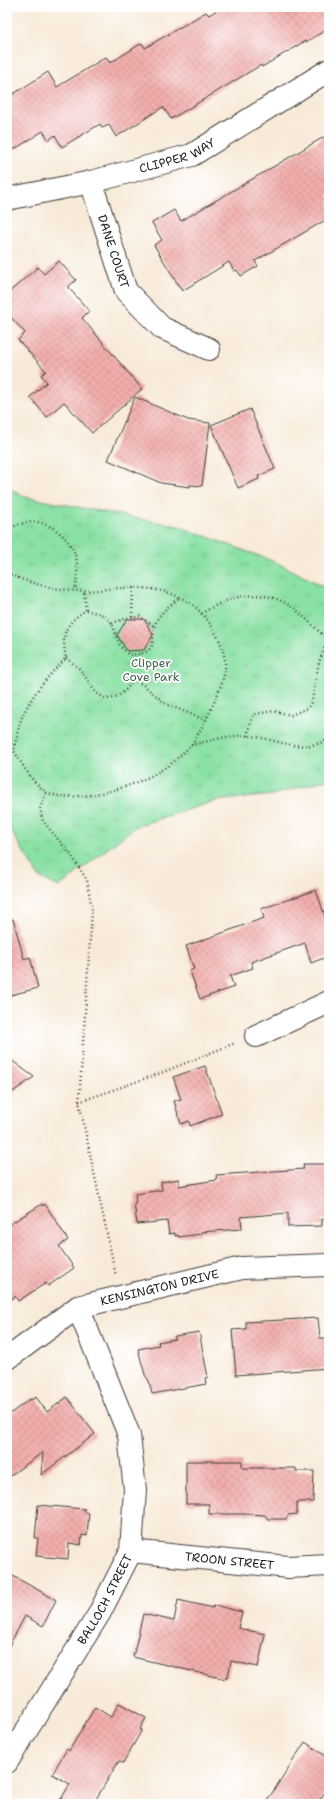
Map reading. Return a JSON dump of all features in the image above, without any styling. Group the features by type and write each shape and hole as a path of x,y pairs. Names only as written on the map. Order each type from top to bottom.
{"street":[{"name":"CLIPPER WAY","path":"7,199 91,182 192,155 329,70"},
{"name":"DANE COURT","path":"91,182 126,291 162,328 209,349"},
{"path":"256,1036 329,1002"},
{"name":"KENSINGTON DRIVE","path":"7,1359 78,1307 242,1268 329,1265"},
{"name":"BALLOCH STREET","path":"7,1762 98,1614 130,1550 134,1490 129,1435 78,1307"},
{"name":"TROON STREET","path":"130,1550 288,1567 329,1565"}],"path":[{"path":"7,529 23,523 39,522 53,528 68,540 77,559 77,578 75,590"},
{"path":"7,573 22,580 57,589 156,589 180,597 201,614 215,631 224,651 226,669 218,694 190,745 167,767 139,781 108,792 74,797 46,793 30,776 14,752 22,716 32,699 52,672 66,658"},
{"path":"132,617 133,588"},
{"path":"84,590 86,610"},
{"path":"201,614 227,599 257,595 274,598 288,604 328,639 319,662 312,700 308,708 291,715 274,711 255,714 252,718 247,736"},
{"path":"86,610 103,615 112,623 120,646 129,655 141,654 148,651 154,641 156,621 180,597"},
{"path":"86,610 68,625 63,642 66,658 80,668 96,693 107,699 117,697 127,690 133,680 142,684 166,704 205,720"},
{"path":"112,623 139,616 156,627"},
{"path":"190,745 219,738 247,736 300,747 320,744 329,739"},
{"path":"7,740 16,745"},
{"path":"46,793 40,809 43,821 71,855 87,880 92,910 79,1102 120,1297"},
{"path":"79,1102 256,1036"}],"green space":[{"name":"Clipper Cove Park","path":"7,487 25,497 178,526 275,562 329,589 329,779 272,795 215,801 136,826 59,887 39,877 7,824"}],"building":[{"path":"222,7 323,7 329,16 329,28 262,67 261,65 171,119 163,107 116,137 109,125 102,128 100,124 62,147 55,135 49,140 43,131 7,154 7,98 48,72 57,87 106,57 110,63 142,43 145,48 206,12 209,15"},
{"path":"329,134 329,218 255,261 258,266 241,276 237,270 234,271 229,262 182,291 154,245 162,240 152,223 174,210 181,221"},
{"path":"59,261 76,280 68,287 89,311 82,318 142,389 92,433 64,402 47,417 30,397 47,382 41,375 46,371 18,340 25,333 7,313 7,294 38,267 44,274"},
{"path":"135,397 188,420 210,423 202,486 190,485 190,487 161,483 108,460"},
{"path":"250,409 275,469 258,476 259,479 238,488 211,425"},
{"path":"127,619 144,619 153,635 144,650 127,651 117,635"},
{"path":"316,890 329,928 329,956 311,963 305,943 251,962 253,968 230,976 234,987 200,999 190,971 194,969 186,946 264,918 261,909"},
{"path":"13,919 24,959 30,957 38,988 7,996 7,920"},
{"path":"7,1057 34,1077 7,1096"},
{"path":"205,1066 222,1114 190,1126 189,1121 181,1124 174,1101 181,1099 173,1077"},
{"path":"303,1164 329,1164 329,1219 322,1219 322,1226 288,1227 288,1213 241,1217 242,1229 201,1232 201,1234 178,1237 178,1235 175,1236 175,1233 169,1234 167,1221 137,1224 134,1203 136,1203 135,1194 162,1190 161,1182 179,1179 179,1186 217,1180 216,1175 304,1169"},
{"path":"42,1204 43,1206 45,1204 68,1240 59,1246 74,1268 48,1286 46,1283 18,1301 15,1296 7,1302 7,1226"},
{"path":"318,1318 320,1338 329,1338 329,1368 236,1375 232,1330 246,1329 246,1322"},
{"path":"199,1332 208,1377 205,1378 206,1384 152,1394 138,1349 159,1345 158,1342 175,1339 175,1336"},
{"path":"36,1397 47,1412 67,1397 95,1434 41,1475 43,1452 7,1478 7,1416 30,1399 31,1400"},
{"path":"186,1461 242,1461 242,1468 296,1468 296,1471 314,1471 313,1502 297,1502 297,1514 288,1515 286,1519 268,1519 265,1515 209,1514 209,1504 186,1504"},
{"path":"38,1505 85,1509 84,1512 89,1513 87,1536 82,1535 81,1545 69,1543 68,1559 36,1556 38,1538 35,1538"},
{"path":"13,1576 56,1600 43,1626 25,1616 7,1650 7,1587"},
{"path":"178,1600 213,1608 214,1605 242,1612 238,1628 265,1634 258,1667 231,1661 228,1677 226,1676 225,1679 133,1657 143,1614 174,1621"},
{"path":"119,1703 146,1718 140,1729 142,1730 123,1763 119,1761 93,1804 58,1804 70,1784 52,1774 67,1749 69,1751 95,1707 111,1717"},
{"path":"305,1742 329,1758 329,1786 317,1804 265,1804"}]}
